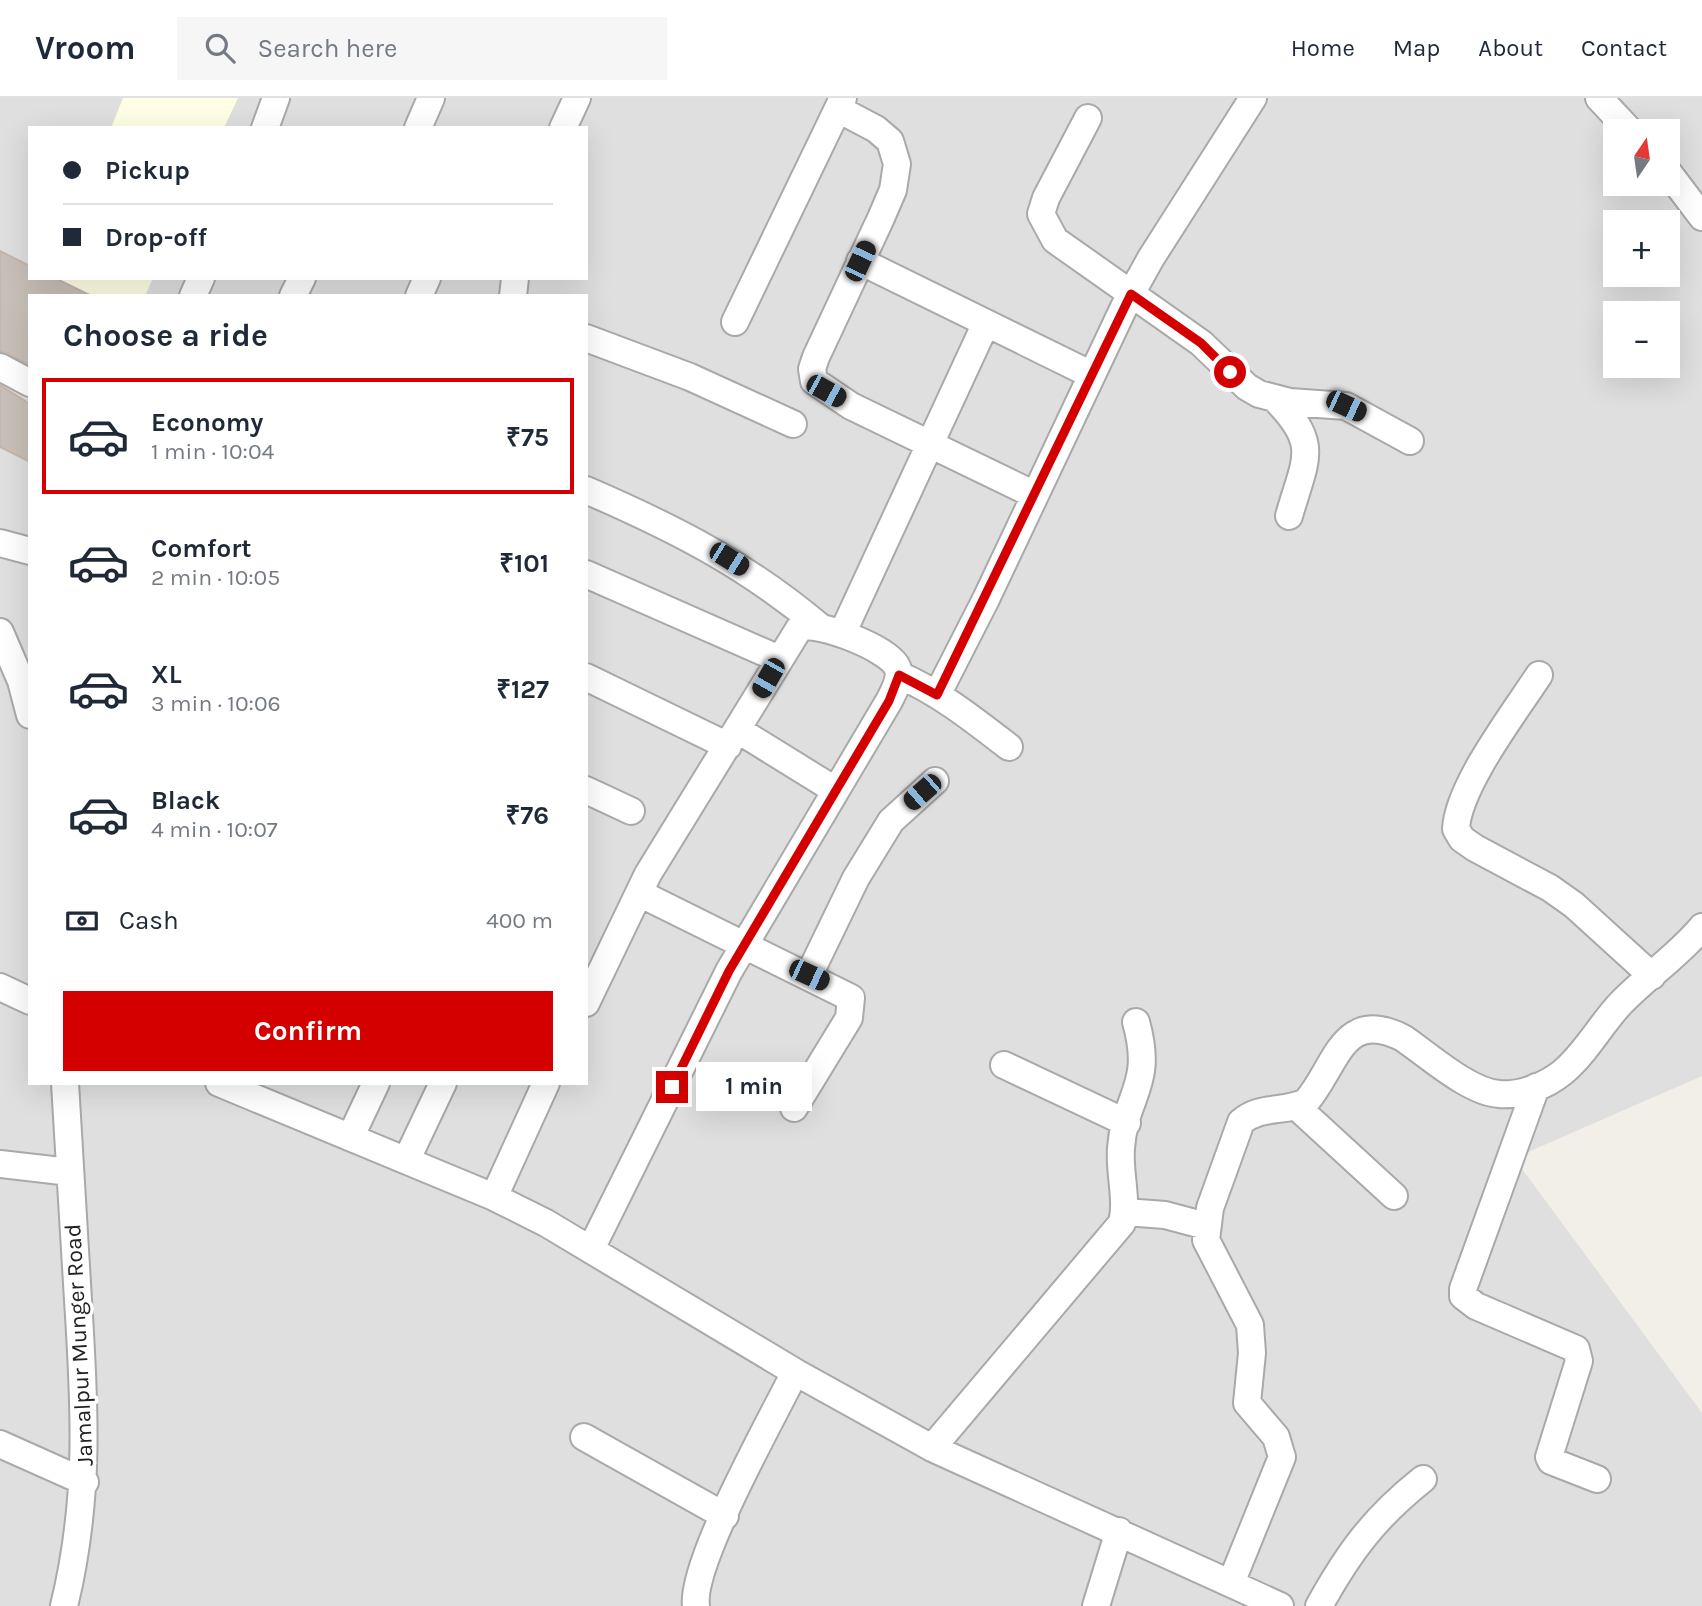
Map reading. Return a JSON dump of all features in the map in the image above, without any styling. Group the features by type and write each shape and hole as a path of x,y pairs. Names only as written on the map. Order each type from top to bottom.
{"street":[{"path":"266,126 276,98"},
{"path":"419,126 431,98"},
{"path":"564,126 577,98"},
{"path":"937,695 1131,294 1253,98"},
{"path":"1599,98 1619,119"},
{"path":"735,322 840,103 890,141 897,164 893,190 816,357 812,369 814,381 851,406 1035,495"},
{"path":"1088,118 1046,198 1041,214 1046,228 1055,240 1201,343 1247,387 1275,399 1346,406 1410,441"},
{"path":"1680,188 1702,216"},
{"path":"860,261 1092,375"},
{"path":"831,630 929,446 986,323"},
{"path":"588,339 690,377 793,424"},
{"path":"0,367 28,382"},
{"path":"1275,399 1295,420 1304,434 1306,447 1289,516"},
{"path":"588,491 696,540 729,559 831,630 883,654 896,664 899,675 889,701 744,944 591,1249"},
{"path":"0,543 28,550"},
{"path":"588,575 779,659"},
{"path":"588,999 639,892 800,627 831,630"},
{"path":"0,632 28,703"},
{"path":"899,675 937,695 1009,747"},
{"path":"1539,675 1478,771 1464,798 1457,829 1462,839 1475,848 1550,888 1574,905 1652,976"},
{"path":"588,678 733,738 835,790"},
{"path":"809,975 839,911 880,838 891,821 935,780"},
{"path":"588,793 631,811"},
{"path":"639,892 843,991 850,998 852,1007 794,1108"},
{"path":"1231,1583 1282,1457 1276,1437 1247,1403 1252,1353 1250,1325 1206,1240 1206,1226 1224,1163 1241,1122 1250,1114 1263,1110 1297,1107 1314,1093 1348,1038 1356,1031 1368,1028 1389,1031 1403,1038 1490,1093 1516,1093 1536,1087 1550,1081 1572,1064 1622,1002 1685,947 1702,927"},
{"path":"0,987 28,1000"},
{"path":"932,1448 1116,1233 1125,1212 1120,1163 1127,1123 1143,1076 1141,1040 1136,1022"},
{"path":"1004,1065 1127,1123"},
{"name":"Jamalpur Munger Road","path":"64,1606 79,1538 85,1482 84,1384 65,1085"},
{"path":"225,1085 494,1197 591,1249 795,1372 932,1448 1280,1606"},
{"path":"351,1136 375,1085"},
{"path":"407,1159 442,1085"},
{"path":"494,1197 545,1085"},
{"path":"1536,1087 1463,1289 1463,1296 1476,1306 1576,1349 1579,1361 1549,1457 1551,1461 1597,1479"},
{"path":"1297,1107 1394,1196"},
{"path":"0,1164 70,1172"},
{"path":"1125,1212 1165,1215 1206,1226"},
{"path":"696,1606 699,1574 724,1516 795,1372"},
{"path":"584,1437 724,1516"},
{"path":"0,1444 85,1482"},
{"path":"1319,1606 1349,1552 1367,1530 1388,1506 1423,1479"},
{"path":"1096,1606 1119,1531"}],"shaded area":[{"path":"0,98 1702,98 1702,1076 1514,1158 1702,1413 1702,1606 0,1606"},
{"path":"123,98 238,98 225,126 112,126"},
{"path":"60,280 152,280 146,294 91,294"}],"building":[{"path":"0,251 28,265 28,280 59,280 87,294 28,294 28,364 0,351"},
{"path":"0,385 28,403 28,461 0,447"}],"route":[{"path":"672,1087 729,971 801,845 889,701 899,675 937,695 986,599 1131,294 1201,343 1230,372"}]}
